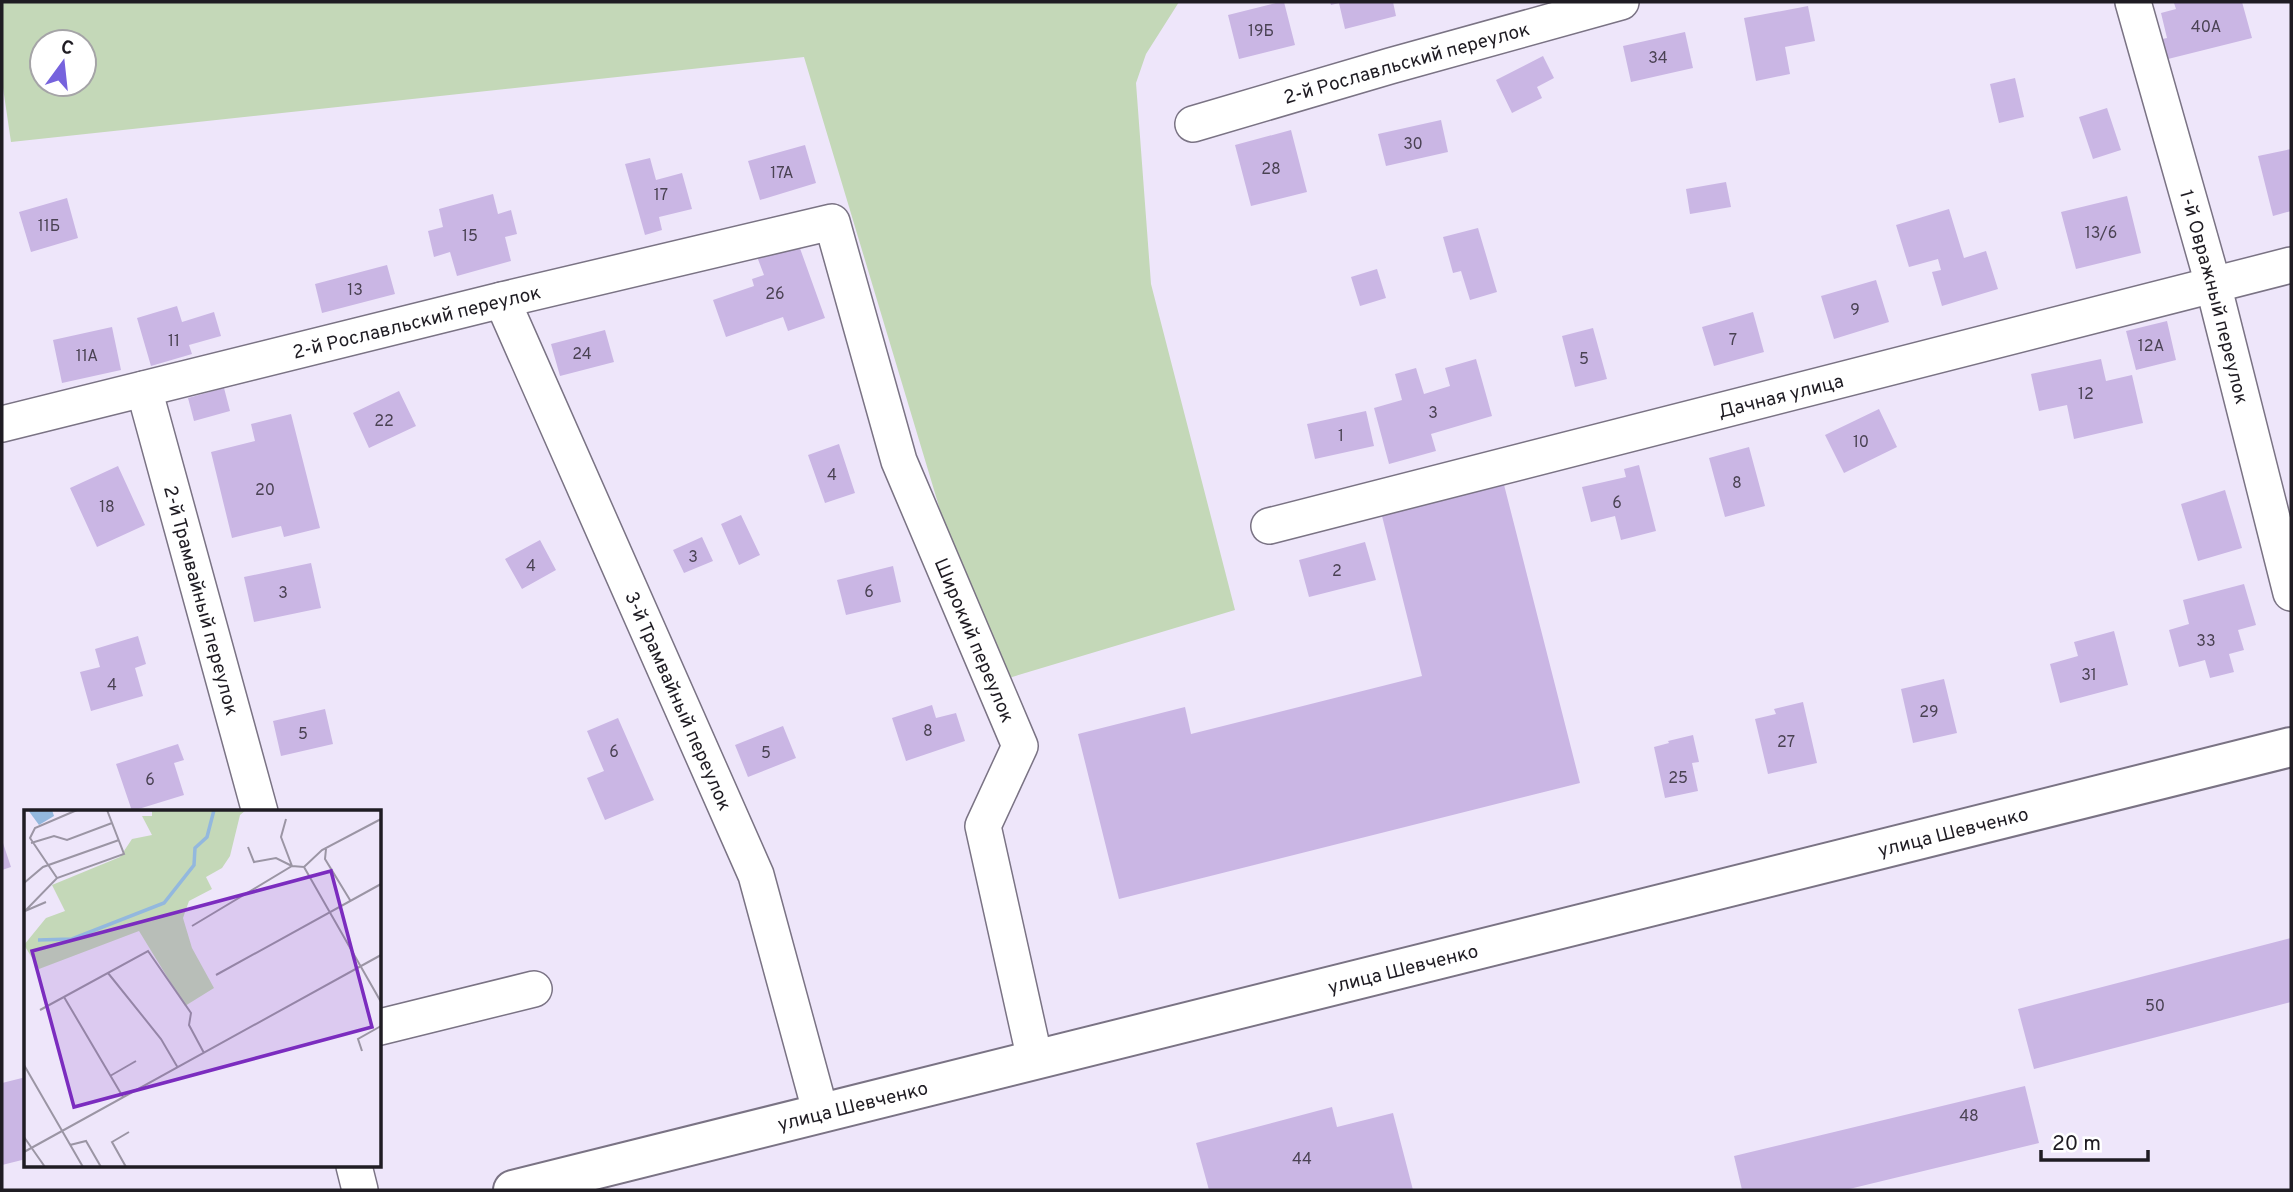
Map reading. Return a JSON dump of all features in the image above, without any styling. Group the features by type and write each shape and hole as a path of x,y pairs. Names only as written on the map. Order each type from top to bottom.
{"main road":[{"name":"улица Шевченко","path":"513,1190 2291,747"}],"street":[{"name":"2-й Рославльский переулок","path":"1193,124 1621,2"},
{"name":"1-й Овражный переулок","path":"2133,2 2213,284 2291,593"},
{"name":"2-й Рославльский переулок","path":"2,424 502,300 832,222"},
{"name":"Широкий переулок","path":"832,222 899,461 1020,746 983,826 1035,1060"},
{"name":"Дачная улица","path":"1269,526 2291,265"},
{"name":"3-й Трамвайный переулок","path":"502,300 756,875 821,1114"},
{"name":"2-й Трамвайный переулок","path":"144,389 259,810"},
{"path":"382,1027 534,989"},
{"path":"354,1168 360,1190"}],"green space":[{"path":"2,2 1179,2 1146,54 1136,83 1151,284 1235,610 992,683 804,57 11,142 2,81"}],"building":[{"path":"1284,2 1295,45 1239,59 1228,15"},
{"path":"1330,2 1393,2 1396,16 1345,29 1339,3 1331,5"},
{"path":"2242,2 2252,38 2168,59 2162,39 2167,38 2161,13 2176,9 2174,3"},
{"path":"1808,6 1815,41 1785,47 1790,74 1756,81 1744,18"},
{"path":"1685,32 1693,68 1631,82 1623,46"},
{"path":"1543,56 1554,78 1537,87 1542,98 1512,113 1496,80"},
{"path":"2015,78 2024,117 1999,123 1990,84"},
{"path":"2107,108 2121,150 2093,159 2079,117"},
{"path":"1441,120 1448,152 1386,166 1378,134"},
{"path":"1291,130 1307,192 1251,206 1235,145"},
{"path":"805,145 816,183 760,200 748,161"},
{"path":"2291,149 2291,211 2273,216 2258,156"},
{"path":"650,158 656,180 682,173 692,209 659,217 662,230 645,235 625,164"},
{"path":"1726,182 1731,207 1690,214 1686,189"},
{"path":"493,194 498,214 511,210 517,234 505,237 511,261 457,276 450,252 434,257 428,231 443,227 439,209"},
{"path":"2127,196 2141,253 2076,269 2061,212"},
{"path":"67,198 78,238 31,252 19,212"},
{"path":"1949,209 1964,258 1986,251 1998,289 1942,306 1932,272 1941,270 1938,259 1909,267 1896,225"},
{"path":"1478,228 1497,292 1470,300 1461,271 1453,273 1443,237"},
{"path":"797,240 825,318 788,331 783,317 726,337 713,300 754,286 752,279 764,275 756,254"},
{"path":"387,265 395,294 322,313 315,284"},
{"path":"1377,269 1386,298 1360,306 1351,277"},
{"path":"1876,280 1889,322 1834,339 1821,296"},
{"path":"177,306 182,322 214,312 221,336 189,345 192,354 151,366 137,318"},
{"path":"1753,312 1764,352 1714,366 1702,327"},
{"path":"2167,321 2176,360 2136,370 2126,331"},
{"path":"112,327 121,370 62,383 53,340"},
{"path":"1593,328 1607,379 1575,387 1562,336"},
{"path":"605,330 614,362 560,376 551,344"},
{"path":"1476,359 1492,416 1431,434 1436,451 1389,464 1374,408 1402,400 1395,374 1416,368 1424,394 1450,386 1445,368"},
{"path":"2101,359 2106,381 2132,375 2143,423 2074,439 2067,405 2039,411 2031,374"},
{"path":"224,388 230,411 194,421 188,398"},
{"path":"399,391 416,426 369,448 353,413"},
{"path":"1879,409 1897,447 1844,473 1825,435"},
{"path":"1366,411 1374,446 1315,459 1307,424"},
{"path":"291,414 320,528 284,537 281,526 232,538 211,452 255,441 251,424"},
{"path":"839,444 855,493 825,503 808,455"},
{"path":"1749,447 1765,506 1725,517 1709,458"},
{"path":"1639,465 1656,531 1621,540 1615,516 1591,522 1582,487 1626,477 1624,469"},
{"path":"118,466 145,525 97,547 70,488"},
{"path":"1500,469 1580,783 1119,899 1078,734 1185,707 1191,734 1422,676 1378,500"},
{"path":"2225,490 2242,548 2198,561 2181,504"},
{"path":"741,515 760,555 739,565 721,524"},
{"path":"702,537 713,561 684,573 673,550"},
{"path":"540,540 556,570 522,589 505,559"},
{"path":"1365,542 1376,580 1309,597 1299,560"},
{"path":"311,563 321,608 254,622 244,577"},
{"path":"893,566 901,602 846,615 837,580"},
{"path":"2244,584 2256,625 2238,630 2244,650 2229,654 2234,672 2210,678 2205,660 2179,667 2169,630 2189,624 2183,600"},
{"path":"2114,631 2128,685 2060,703 2050,664 2078,656 2074,642"},
{"path":"138,636 146,664 135,668 143,696 91,711 80,672 100,667 95,649"},
{"path":"1944,679 1957,733 1913,743 1901,689"},
{"path":"1803,702 1817,763 1768,774 1755,719 1776,714 1774,709"},
{"path":"932,705 936,718 956,713 965,741 906,761 892,718"},
{"path":"325,709 333,744 281,756 273,721"},
{"path":"618,718 654,800 605,820 587,778 604,771 587,731"},
{"path":"783,726 796,758 748,777 735,745"},
{"path":"1693,735 1699,762 1692,763 1698,791 1665,798 1654,747"},
{"path":"178,744 184,760 174,763 184,795 132,810 116,764"},
{"path":"2,840 11,867 2,870"},
{"path":"2291,938 2291,1002 2034,1069 2018,1009"},
{"path":"24,1078 24,1160 2,1165 2,1083"},
{"path":"2025,1086 2039,1143 1845,1190 1742,1190 1734,1156"},
{"path":"1332,1107 1337,1127 1393,1113 1413,1190 1209,1190 1196,1143"}]}
